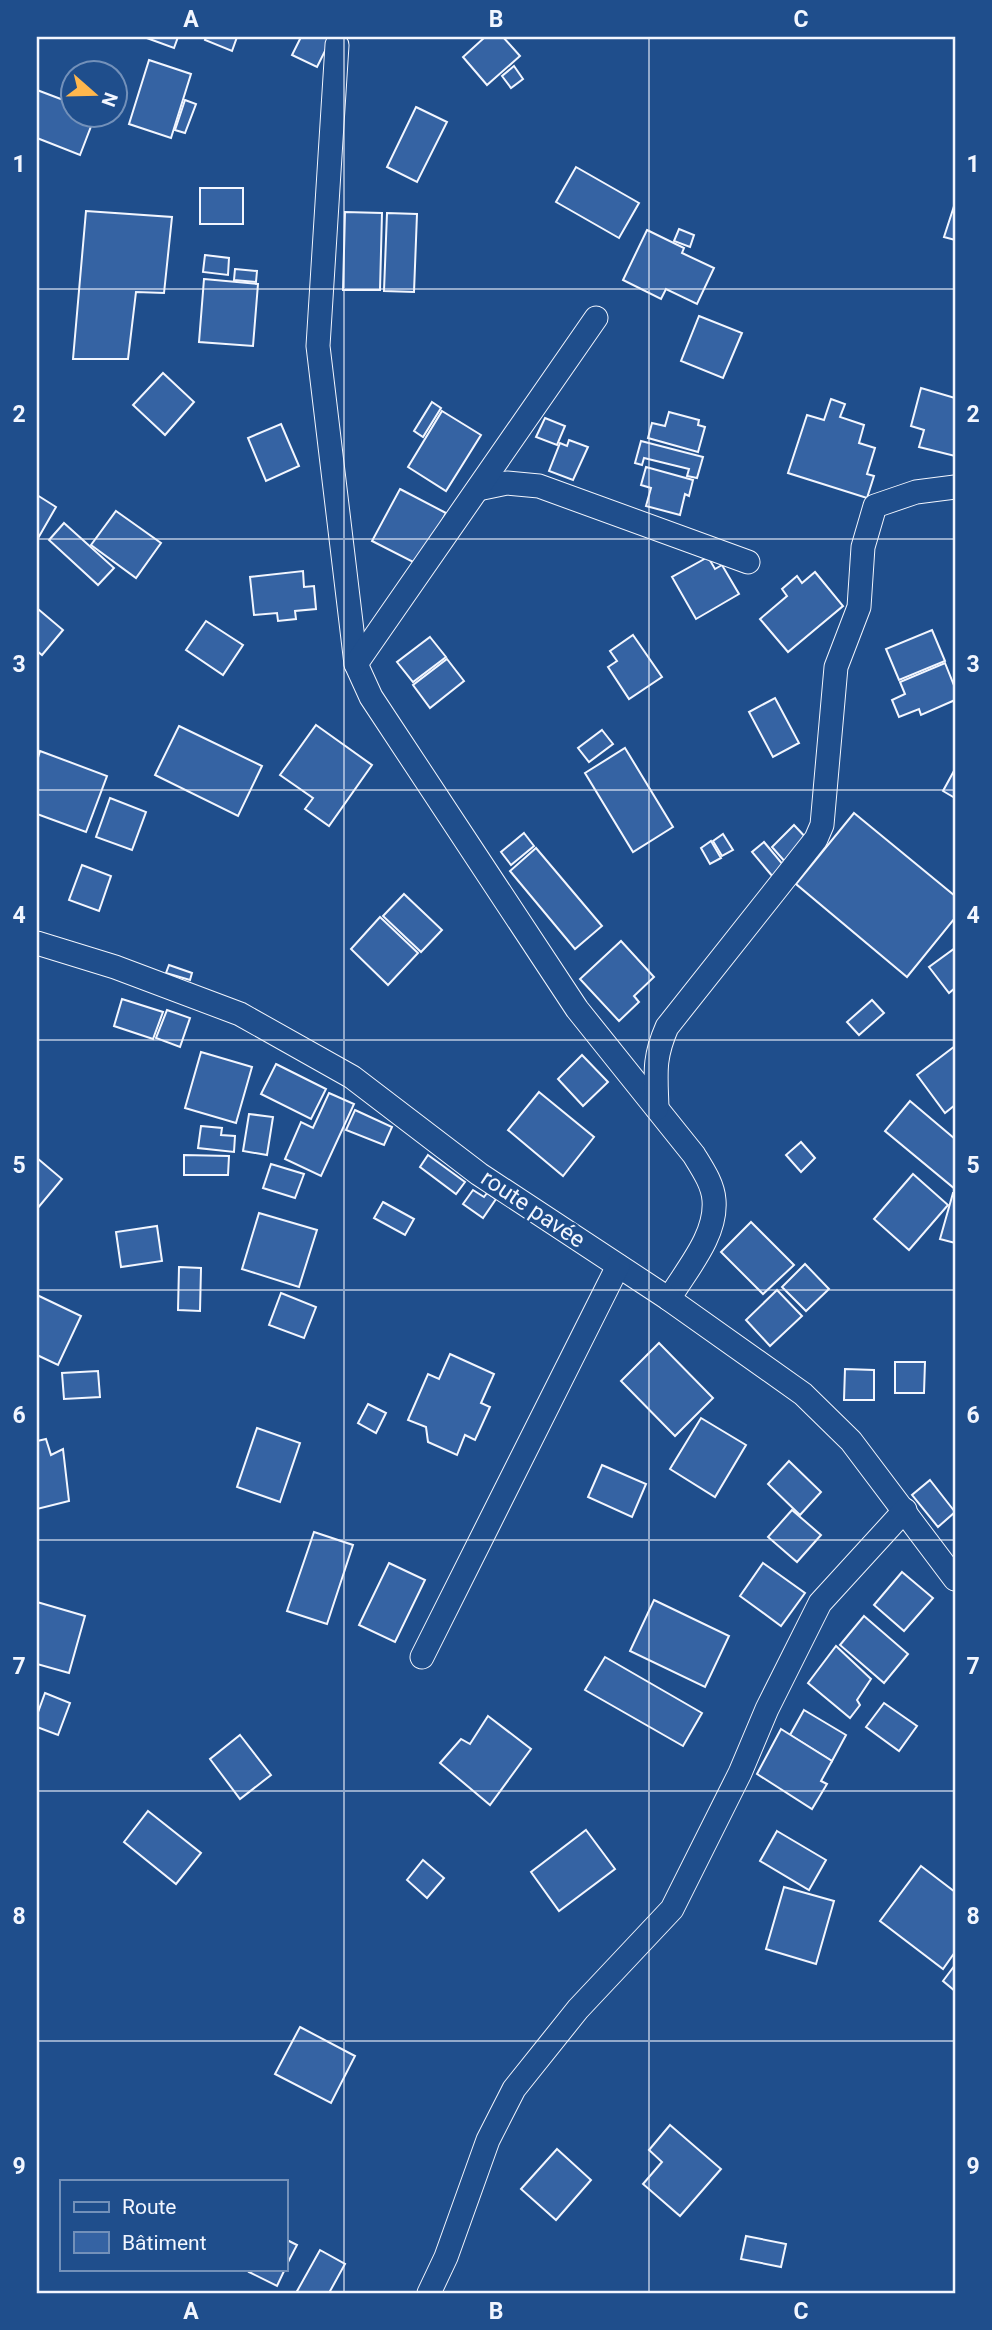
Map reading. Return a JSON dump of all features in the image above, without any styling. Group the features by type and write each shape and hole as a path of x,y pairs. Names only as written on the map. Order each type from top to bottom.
{"street":[{"path":"337,45 318,346 356,664 371,697 577,1009 695,1155 706,1176 714,1199 709,1232 669,1299"},
{"path":"356,664 596,318"},
{"path":"478,489 507,483 539,486 748,562"},
{"path":"657,1108 657,1049 667,1027 816,839 822,825 836,667 859,607 863,547 875,506 916,492 955,487"},
{"name":"route pavée","path":"37,943 115,967 240,1014 352,1077 479,1174 669,1299 803,1394 851,1441 955,1579"},
{"path":"422,1657 618,1266"},
{"path":"429,2293 446,2257 488,2140 514,2089 578,2009 672,1909 820,1603 905,1510"}],"building":[{"path":"144,37 178,37 174,48"},
{"path":"206,37 237,37 232,51 205,40"},
{"path":"301,37 332,37 317,67 292,55"},
{"path":"485,37 503,37 520,56 487,85 463,57"},
{"path":"149,60 191,74 171,138 130,124"},
{"path":"514,66 523,79 511,88 502,76"},
{"path":"37,90 60,99 60,130 90,130 80,155 37,138"},
{"path":"185,100 196,104 185,133 175,130"},
{"path":"416,107 447,122 417,182 387,167"},
{"path":"576,167 639,203 619,238 556,202"},
{"path":"200,188 243,188 243,224 200,224"},
{"path":"955,203 955,240 944,237"},
{"path":"86,211 172,217 164,293 136,292 128,359 73,359"},
{"path":"345,212 382,213 380,290 343,290"},
{"path":"387,213 417,214 414,292 384,291"},
{"path":"679,229 694,235 690,247 674,241"},
{"path":"647,230 684,248 682,253 714,268 697,304 666,289 661,299 623,280"},
{"path":"205,255 229,258 228,275 203,272"},
{"path":"235,269 257,271 256,282 234,280"},
{"path":"204,279 258,284 253,346 199,342"},
{"path":"699,316 742,333 723,378 681,361"},
{"path":"163,373 194,402 165,435 133,405"},
{"path":"921,388 955,398 955,456 919,447 924,430 911,426"},
{"path":"831,399 845,404 840,417 864,425 859,443 875,448 867,474 874,476 867,498 788,473 807,415 824,420"},
{"path":"432,402 441,408 423,437 414,431"},
{"path":"442,411 481,435 446,491 408,467"},
{"path":"669,412 699,420 698,425 705,427 698,452 648,438 652,423 665,426"},
{"path":"545,418 565,426 557,445 536,437"},
{"path":"281,424 299,466 266,481 248,438"},
{"path":"569,440 588,447 573,480 549,471 560,443 567,446"},
{"path":"641,441 703,457 697,478 687,476 689,469 644,458 642,465 635,463"},
{"path":"646,467 693,480 689,496 685,494 680,515 646,506 651,488 641,485"},
{"path":"400,489 446,513 419,565 372,541"},
{"path":"37,495 56,507 37,540"},
{"path":"116,511 161,543 136,578 91,545"},
{"path":"64,523 114,568 98,585 49,540"},
{"path":"708,557 715,569 722,565 739,594 696,619 672,577"},
{"path":"303,571 304,587 314,586 316,609 295,611 296,619 278,621 277,613 254,615 250,577"},
{"path":"815,572 843,606 788,652 760,619 787,596 782,589 797,576 802,583"},
{"path":"38,609 63,630 42,655 37,651"},
{"path":"206,621 243,645 223,675 186,650"},
{"path":"932,630 945,661 899,680 886,649"},
{"path":"633,635 662,677 629,699 608,667 617,661 610,651"},
{"path":"430,637 446,657 413,682 397,662"},
{"path":"447,659 464,681 430,708 413,685"},
{"path":"945,663 955,688 955,700 921,715 919,709 899,717 892,700 905,694 900,682"},
{"path":"775,698 799,743 773,757 749,712"},
{"path":"316,725 372,765 329,826 305,809 313,798 280,775"},
{"path":"179,726 262,766 238,816 155,775"},
{"path":"602,730 613,744 589,762 578,748"},
{"path":"625,748 673,827 633,852 585,773"},
{"path":"40,751 107,776 86,832 37,814 37,761"},
{"path":"955,769 955,798 943,791"},
{"path":"110,798 146,812 132,850 96,837"},
{"path":"854,813 955,896 955,918 907,977 796,884"},
{"path":"794,825 810,842 787,864 772,847"},
{"path":"524,833 534,846 511,865 501,852"},
{"path":"723,834 733,850 722,856 713,841"},
{"path":"711,841 721,858 710,864 701,848"},
{"path":"764,842 785,867 773,877 752,852"},
{"path":"536,848 602,926 575,949 510,871"},
{"path":"82,865 111,876 99,911 69,900"},
{"path":"404,894 442,930 421,952 383,916"},
{"path":"380,917 418,953 388,985 351,949"},
{"path":"621,941 654,977 634,996 639,1002 619,1021 580,979"},
{"path":"955,948 955,988 949,993 929,967"},
{"path":"169,965 192,973 190,980 166,973"},
{"path":"122,999 163,1012 153,1039 114,1026"},
{"path":"872,1000 884,1013 859,1035 847,1022"},
{"path":"167,1010 190,1018 180,1047 156,1038"},
{"path":"955,1046 955,1105 945,1113 917,1075"},
{"path":"201,1052 252,1067 236,1123 185,1108"},
{"path":"582,1055 608,1082 583,1106 558,1079"},
{"path":"276,1064 326,1089 311,1119 261,1094"},
{"path":"539,1092 594,1137 563,1176 508,1130"},
{"path":"329,1093 354,1104 321,1176 285,1159 301,1122 313,1128"},
{"path":"910,1101 955,1139 955,1189 885,1131"},
{"path":"355,1110 392,1127 384,1145 346,1130"},
{"path":"249,1114 273,1117 267,1155 243,1151"},
{"path":"201,1126 222,1128 221,1135 235,1136 234,1152 198,1148"},
{"path":"801,1142 815,1158 801,1172 786,1155"},
{"path":"184,1155 229,1156 228,1175 184,1175"},
{"path":"428,1155 465,1182 456,1194 420,1167"},
{"path":"37,1158 62,1179 37,1209"},
{"path":"271,1164 304,1174 295,1198 263,1188"},
{"path":"913,1174 948,1205 909,1250 874,1219"},
{"path":"473,1190 484,1197 487,1193 496,1199 483,1218 463,1204"},
{"path":"955,1193 955,1243 940,1239"},
{"path":"383,1202 414,1219 405,1235 374,1218"},
{"path":"259,1213 317,1230 299,1287 242,1269"},
{"path":"751,1222 794,1265 763,1294 721,1252"},
{"path":"157,1226 162,1261 121,1267 116,1232"},
{"path":"805,1264 829,1289 806,1311 782,1287"},
{"path":"179,1267 201,1268 200,1311 178,1310"},
{"path":"777,1290 802,1316 770,1346 746,1320"},
{"path":"281,1293 316,1307 304,1338 269,1325"},
{"path":"37,1295 81,1316 58,1365 37,1355"},
{"path":"659,1343 713,1398 675,1436 621,1381"},
{"path":"450,1354 494,1374 481,1403 490,1407 475,1440 465,1435 457,1455 428,1442 426,1427 408,1420 428,1374 439,1379"},
{"path":"895,1362 925,1362 924,1393 895,1393"},
{"path":"845,1369 874,1370 874,1400 844,1400"},
{"path":"98,1371 100,1397 64,1399 62,1373"},
{"path":"368,1404 386,1413 376,1433 358,1423"},
{"path":"701,1418 746,1445 715,1497 670,1469"},
{"path":"257,1428 300,1443 280,1502 237,1487"},
{"path":"46,1439 51,1455 63,1449 69,1501 37,1509 37,1441"},
{"path":"789,1461 821,1492 800,1515 768,1484"},
{"path":"602,1465 646,1484 632,1517 588,1497"},
{"path":"930,1480 955,1512 938,1527 912,1495"},
{"path":"792,1510 821,1535 797,1562 768,1537"},
{"path":"314,1532 353,1545 327,1624 287,1611"},
{"path":"389,1563 425,1580 395,1642 359,1625"},
{"path":"763,1563 805,1593 781,1626 740,1596"},
{"path":"902,1572 933,1598 904,1631 874,1605"},
{"path":"654,1600 729,1636 705,1687 630,1651"},
{"path":"37,1602 85,1616 69,1673 37,1664"},
{"path":"864,1616 908,1654 884,1683 840,1645"},
{"path":"836,1646 871,1679 857,1700 860,1705 850,1718 808,1683"},
{"path":"605,1657 702,1713 683,1746 585,1690"},
{"path":"45,1693 70,1703 58,1735 37,1727 37,1715"},
{"path":"884,1703 917,1726 899,1751 866,1727"},
{"path":"804,1710 846,1735 832,1761 790,1735"},
{"path":"488,1716 531,1749 490,1805 440,1763 461,1739 470,1744"},
{"path":"781,1729 832,1761 821,1781 827,1784 812,1809 757,1774"},
{"path":"240,1735 271,1775 240,1799 210,1759"},
{"path":"148,1811 201,1853 176,1884 124,1842"},
{"path":"586,1830 615,1869 559,1911 531,1872"},
{"path":"777,1831 826,1860 809,1890 760,1861"},
{"path":"423,1860 444,1878 427,1898 407,1880"},
{"path":"921,1866 955,1892 955,1952 943,1969 880,1921"},
{"path":"784,1887 834,1901 816,1964 766,1949"},
{"path":"955,1965 955,1991 943,1981"},
{"path":"300,2027 355,2056 331,2103 275,2074"},
{"path":"670,2125 721,2169 680,2216 643,2184 662,2162 649,2150"},
{"path":"557,2149 591,2180 556,2220 521,2189"},
{"path":"746,2236 786,2244 781,2267 741,2259"},
{"path":"287,2240 297,2245 287,2264"},
{"path":"320,2250 345,2264 329,2293 296,2293"},
{"path":"250,2270 285,2270 277,2286 249,2272"}]}
